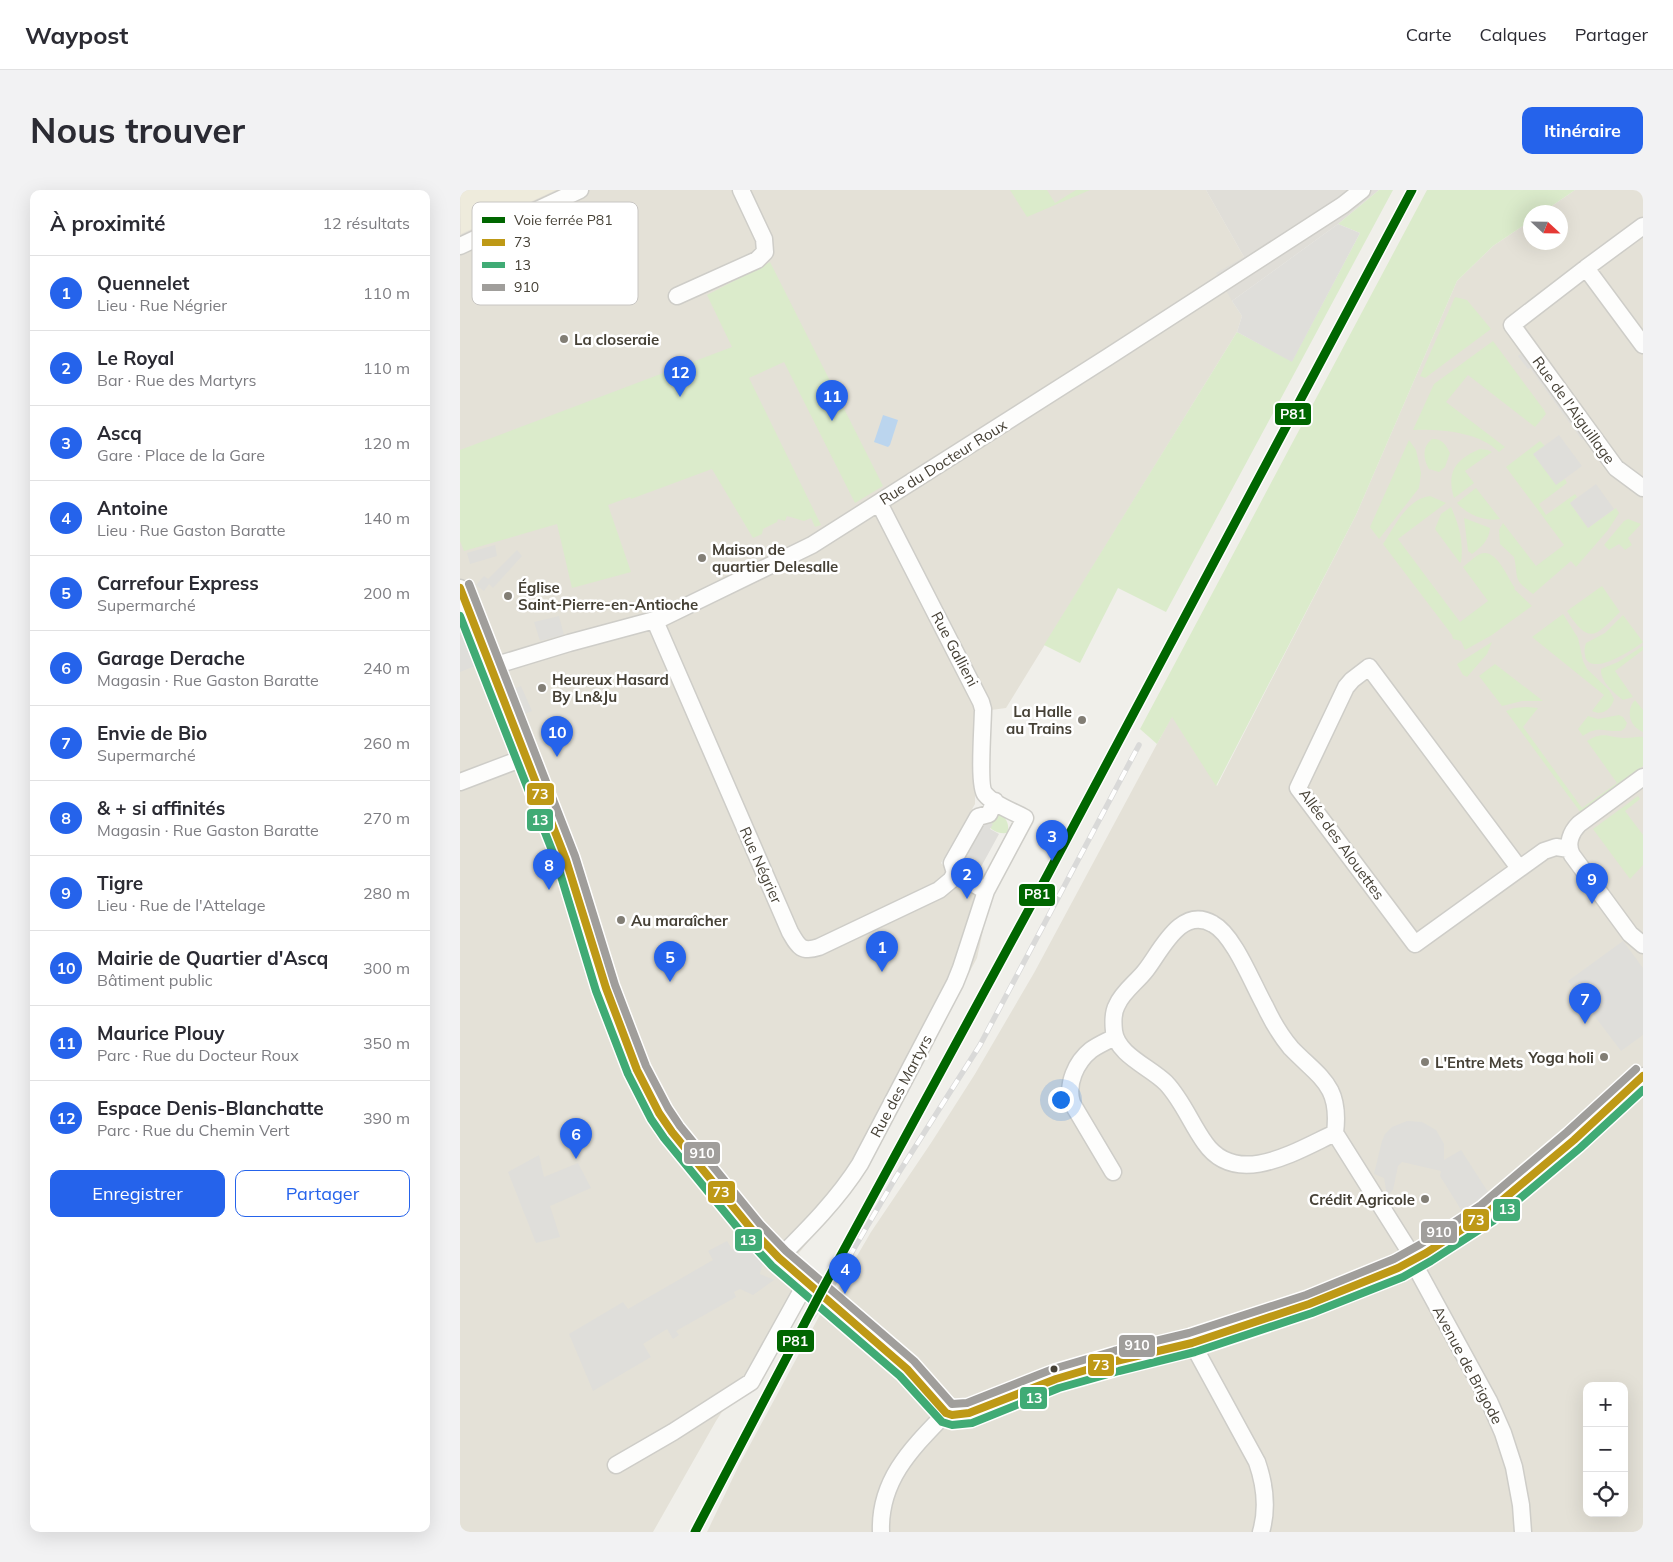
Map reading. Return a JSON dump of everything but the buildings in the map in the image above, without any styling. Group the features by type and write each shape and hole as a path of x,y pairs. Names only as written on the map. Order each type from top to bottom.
{"street":[{"path":"554,202 580,190"},
{"path":"676,296 757,260 765,252 764,239 741,190"},
{"name":"Rue du Docteur Roux","path":"490,667 655,620 812,545 1108,357 1343,205 1362,190"},
{"path":"1643,226 1586,268 1643,345"},
{"path":"460,246 472,240"},
{"name":"Rue de l'Aiguillage","path":"1586,268 1512,325 1616,468 1643,488"},
{"name":"Rue Gallieni","path":"879,503 981,702 983,709 982,785 986,794 995,801"},
{"path":"460,588 463,606 490,667 566,860 606,988 642,1079 659,1113 672,1132 753,1231 806,1283 907,1369 946,1413 959,1415 968,1413 1066,1375 1192,1343 1352,1288 1413,1260 1487,1213 1574,1140 1643,1076"},
{"name":"Rue Négrier","path":"655,620 790,932 799,946 804,949 819,947 939,890 955,874"},
{"name":"Allée des Alouettes","path":"1519,868 1369,667 1352,680 1346,687 1298,788 1415,944 1547,849 1556,847 1569,849"},
{"path":"460,782 526,757"},
{"path":"1643,777 1576,826 1571,836 1569,849 1630,934 1643,945"},
{"path":"986,891 955,874 952,863 978,817 988,814 995,801"},
{"name":"Rue des Martyrs","path":"779,1258 832,1203 860,1164 958,976 986,891 1025,818 995,801"},
{"path":"1197,920 1213,923 1220,928 1231,942 1280,1034 1320,1076 1331,1091 1336,1113 1335,1133 1280,1158 1264,1163 1243,1165 1224,1160 1209,1149 1167,1084 1119,1045 1115,1037 1114,1012 1120,999 1147,969 1176,930 1190,921 1197,920"},
{"path":"1113,1172 1072,1103 1069,1090 1074,1072 1085,1055 1098,1045 1115,1037"},
{"name":"Avenue de Brigode","path":"1335,1133 1408,1248 1498,1418 1514,1467 1521,1505 1523,1532"},
{"path":"616,1465 674,1432 751,1382 806,1283"},
{"path":"1192,1343 1257,1462 1263,1479 1265,1508 1260,1532"},
{"path":"881,1532 882,1508 890,1483 910,1452 946,1413"}],"shaded area":[{"path":"460,190 1206,190 1244,257 1232,301 1242,316 1237,332 1006,708 976,712 975,804 941,863 956,880 989,903 977,958 917,1070 829,1216 799,1253 811,1276 716,1421 653,1532 460,1532"},
{"path":"460,190 556,190 530,202 472,202 472,229 461,234"},
{"path":"1206,190 1379,190 1338,224 1232,301 1216,273 1244,257"},
{"path":"1575,190 1643,190 1643,1532 707,1532 738,1467 822,1311 836,1292 871,1232 975,1074 1034,973 1172,716 1217,786 1356,515 1457,281 1493,246 1523,226 1523,250 1568,250 1568,205 1553,205"},
{"path":"1338,224 1360,233 1292,362 1237,332 1242,316 1232,301"},
{"path":"1523,352 1585,438 1582,440 1530,368 1528,369 1518,356"},
{"path":"1559,435 1582,466 1556,485 1533,454"},
{"path":"1596,484 1614,509 1588,528 1570,503"},
{"path":"495,545 497,556 470,564 467,553"},
{"path":"517,550 522,556 493,588 489,584 484,591 476,585 484,576 488,579"},
{"path":"559,616 564,635 540,641 534,622"},
{"path":"460,625 475,666 460,672"},
{"path":"521,686 532,711 522,715 511,690"},
{"path":"970,814 993,824 990,829 999,834 976,876 952,863 955,859 947,855"},
{"path":"1623,941 1643,968 1643,1035 1621,1051 1568,981"},
{"path":"1407,1121 1422,1122 1436,1130 1444,1144 1444,1160 1461,1150 1488,1192 1482,1196 1485,1201 1465,1216 1440,1176 1441,1171 1402,1162 1398,1166 1393,1190 1387,1196 1384,1178 1374,1174 1382,1141 1385,1134 1392,1127"},
{"path":"539,1155 544,1177 578,1163 591,1188 550,1206 560,1237 536,1243 508,1172"},
{"path":"727,1241 732,1249 743,1244 751,1247 763,1261 760,1274 774,1280 753,1295 740,1289 734,1292 736,1297 676,1331 679,1335 673,1339 667,1329 643,1344 651,1357 593,1391 569,1334 623,1302 628,1309 713,1260 708,1251"}],"green space":[{"path":"1010,190 1047,190 1055,203 1076,190 1090,190 1027,217"},
{"path":"1379,190 1393,190 1166,612 1118,588 1080,663 1044,645 1237,332 1292,361 1360,233 1338,224"},
{"path":"1427,190 1575,190 1553,205 1523,205 1523,226 1493,246 1457,281 1356,515 1216,786 1172,717 1157,744 1140,729"},
{"path":"770,262 883,486 855,503 784,362 749,378 821,525 815,527 811,518 804,521 787,516 785,521 778,519 777,522 763,529 762,534 753,538 712,469 631,499 630,497 608,505 631,572 572,588 557,524 464,551 460,541 460,450 732,347 707,295"},
{"path":"1455,297 1467,300 1491,329 1425,378 1420,376"},
{"path":"1493,341 1546,414 1535,427 1468,375 1446,402 1505,447 1499,452 1481,440 1459,433 1413,430 1434,384"},
{"path":"1432,439 1441,441 1450,453 1445,467 1439,472 1429,469 1424,453 1426,446"},
{"path":"1409,440 1416,450 1421,473 1419,488 1379,539 1370,527"},
{"path":"1540,441 1545,446 1534,454 1556,484 1565,479 1567,483 1539,504 1546,515 1575,494 1577,497 1570,503 1588,528 1616,508 1619,513 1608,530 1576,567 1571,561 1533,594 1519,581 1514,557 1500,544 1499,530 1503,523 1536,566 1564,545 1506,467"},
{"path":"1480,449 1492,452 1465,471 1474,483 1454,498 1451,481 1455,467 1465,457"},
{"path":"1476,488 1500,519 1494,520 1476,516 1466,511 1457,503"},
{"path":"1430,496 1446,503 1398,539 1460,622 1488,601 1463,567 1480,554 1486,553 1496,559 1505,571 1514,589 1532,606 1492,635 1465,650 1461,641 1453,639 1452,635 1383,544 1402,514 1415,502"},
{"path":"1451,507 1461,541 1462,555 1460,563 1435,529 1441,514"},
{"path":"1464,518 1490,528 1486,540 1472,554 1468,551"},
{"path":"1628,519 1641,524 1628,538 1632,545 1625,550 1619,544 1609,550 1604,545 1624,521"},
{"path":"1602,586 1620,612 1599,631 1593,634 1588,633 1582,630 1567,611"},
{"path":"1563,614 1578,638 1583,661 1587,669 1609,690 1614,699 1606,711 1599,713 1592,711 1604,695 1532,637"},
{"path":"1623,615 1643,642 1614,659 1597,664 1591,663 1585,657 1586,643 1605,633"},
{"path":"1492,642 1487,654 1467,677 1463,675 1457,664"},
{"path":"1643,646 1643,650 1615,671 1633,697 1623,700 1605,682 1601,669 1618,662"},
{"path":"1495,664 1543,701 1522,701 1502,706 1479,676"},
{"path":"1635,700 1643,710 1643,732 1632,723 1630,718 1630,709"},
{"path":"1527,707 1538,708 1523,727 1582,808 1617,783 1587,741 1602,735 1626,738 1643,737 1643,766 1581,813 1506,711"},
{"path":"1619,715 1627,723 1621,731 1597,730 1583,736 1578,729 1588,716 1598,719"},
{"path":"1638,796 1640,799 1625,811 1643,835 1643,865 1630,879 1593,829"},
{"path":"1001,814 1006,820 1008,825 1007,833 999,833 993,830 983,819"}],"water":[{"path":"883,415 898,420 888,447 874,442"}],"railway":[{"path":"790,1351 825,1298 896,1177 980,1045 1139,745"}],"rail line":[{"name":"P81","path":"695,1532 820,1294 1047,876 1412,190"}],"transit line":[{"name":"910","path":"469,584 575,856 615,985 646,1066 668,1108 680,1126 760,1224 786,1251 914,1361 952,1404 967,1403 1053,1369 1114,1351 1189,1333 1306,1295 1394,1259 1481,1205 1567,1132 1636,1069"},
{"name":"73","path":"460,588 566,860 606,988 637,1070 659,1113 672,1132 753,1231 779,1258 907,1369 946,1413 952,1415 969,1413 1056,1379 1116,1361 1192,1343 1309,1304 1398,1268 1426,1253 1487,1213 1574,1140 1643,1076"},
{"name":"13","path":"460,616 557,863 596,991 628,1074 651,1119 664,1138 746,1238 772,1266 900,1376 942,1422 952,1425 972,1423 1059,1388 1195,1352 1312,1313 1403,1277 1493,1221 1580,1148 1643,1090"}],"place":[{"name":"La closeraie","path":"564,339"},
{"name":"Espace Denis-Blanchatte","path":"680,397"},
{"name":"Maurice Plouy","path":"832,421"},
{"name":"Maison de quartier Delesalle","path":"702,558"},
{"name":"Église Saint-Pierre-en-Antioche","path":"508,596"},
{"name":"Heureux Hasard By Ln&Ju","path":"542,688"},
{"name":"La Halle au Trains","path":"1082,720"},
{"name":"Mairie de Quartier d'Ascq","path":"557,757"},
{"name":"Ascq","path":"1052,861"},
{"name":"& + si affinités","path":"549,890"},
{"name":"Le Royal","path":"967,899"},
{"name":"Tigre","path":"1592,904"},
{"name":"Au maraîcher","path":"621,920"},
{"name":"Quennelet","path":"882,972"},
{"name":"Carrefour Express","path":"670,982"},
{"name":"Envie de Bio","path":"1585,1024"},
{"name":"Yoga holi","path":"1604,1057"},
{"name":"L'Entre Mets","path":"1425,1062"},
{"name":"Garage Derache","path":"576,1159"},
{"name":"Crédit Agricole","path":"1425,1199"},
{"name":"Antoine","path":"845,1294"}]}
